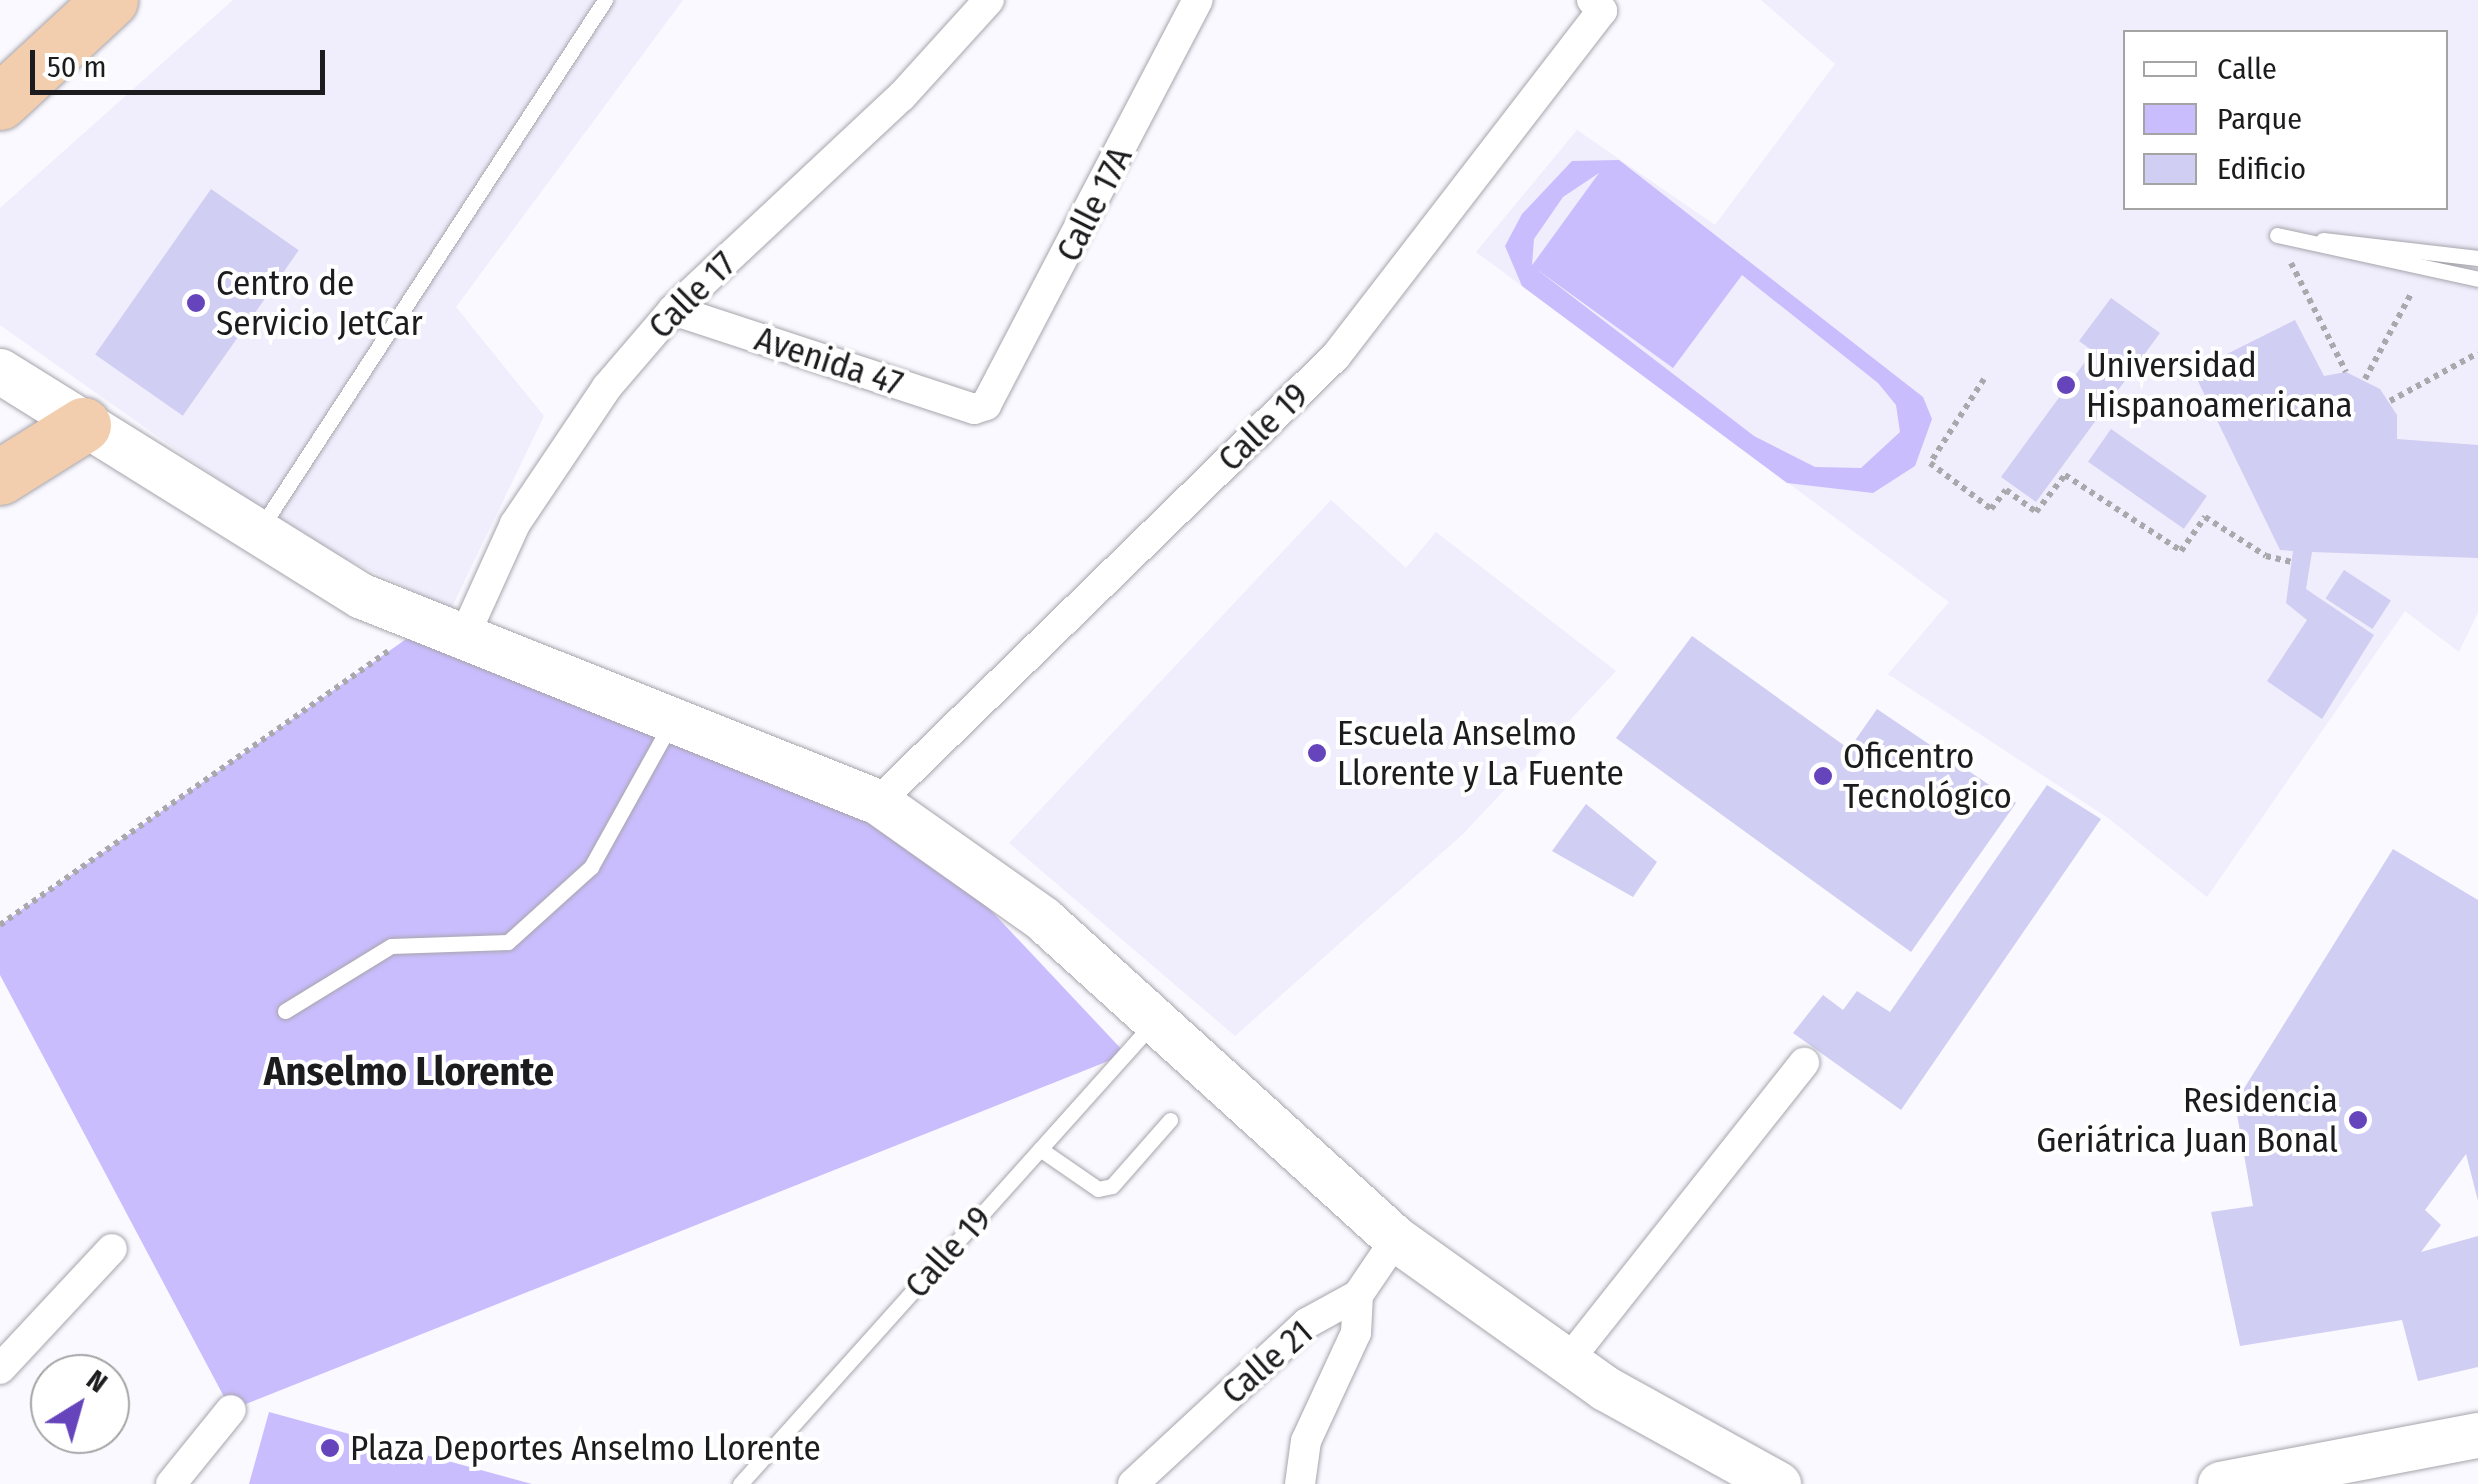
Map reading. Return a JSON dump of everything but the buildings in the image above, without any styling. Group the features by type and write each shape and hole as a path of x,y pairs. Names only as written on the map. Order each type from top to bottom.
{"highway":[{"path":"0,102 110,0"},
{"path":"0,477 92,430"}],"main road":[{"path":"0,371 255,536 444,633 674,717 878,802 974,864 1156,1019 1396,1239 1567,1362 1778,1484"},
{"path":"2220,1484 2478,1435"}],"street":[{"name":"Calle 17","path":"444,633 555,454 673,310 901,97 990,0"},
{"name":"Calle 17A","path":"986,405 1198,0"},
{"name":"Calle 19","path":"878,802 1336,356 1597,6"},
{"name":"Avenida 47","path":"673,310 974,409 986,405"},
{"path":"0,501 92,430"},
{"path":"1567,1362 1804,1062"},
{"name":"Calle 21","path":"1133,1484 1306,1323 1358,1295 1396,1239"},
{"path":"0,1369 112,1249"},
{"path":"1300,1484 1306,1441 1356,1333 1358,1295"},
{"path":"171,1484 231,1410"}],"lane":[{"path":"255,536 606,0"},
{"path":"2277,235 2478,258"},
{"path":"2277,235 2478,279"},
{"path":"285,1011 391,946 508,942 590,867 674,717"},
{"name":"Calle 19","path":"740,1484 1156,1019"},
{"path":"1040,1149 1098,1189 1112,1186 1170,1120"}],"path":[{"path":"2277,235 2346,372"},
{"path":"2365,378 2418,268"},
{"path":"2390,402 2478,353"},
{"path":"1984,379 1930,463 1991,510 2006,490 2036,512 2065,475 2181,551 2204,516 2266,556 2291,562"},
{"path":"0,925 444,633"}],"shaded area":[{"path":"233,0 683,0 456,307 544,416 451,609 300,537 0,325 0,208"},
{"name":"Universidad Hispanoamericana","path":"1761,0 2478,0 2478,612 2459,652 2405,611 2207,897 2108,818 1888,674 1949,602 1476,252 1577,130 1715,225 1835,64"},
{"name":"Escuela Anselmo Llorente y La Fuente","path":"1331,500 1406,568 1436,532 1616,671 1463,834 1235,1036 1009,843"}],"green space":[{"path":"1619,160 1923,397 1932,419 1915,466 1873,493 1787,483 1522,286 1505,246 1522,214 1572,161","holes":["1599,173 1533,264 1532,265 1534,239 1563,197","1535,268 1673,368 1742,275 1878,383 1896,405 1900,432 1861,468 1815,467 1754,436"]},
{"path":"426,625 906,820 1126,1054 231,1410 0,975 0,925"},
{"name":"Plaza Deportes Anselmo Llorente","path":"269,1412 532,1484 249,1484"}],"place":[{"name":"Centro de Servicio JetCar","path":"196,303"},
{"name":"Universidad Hispanoamericana","path":"2066,385"},
{"name":"Escuela Anselmo Llorente y La Fuente","path":"1317,753"},
{"name":"Oficentro Tecnológico","path":"1823,776"},
{"name":"Residencia Geriátrica Juan Bonal","path":"2358,1120"},
{"name":"Plaza Deportes Anselmo Llorente","path":"330,1448"}],"district":[{"name":"Anselmo Llorente","path":"409,1072"}]}
